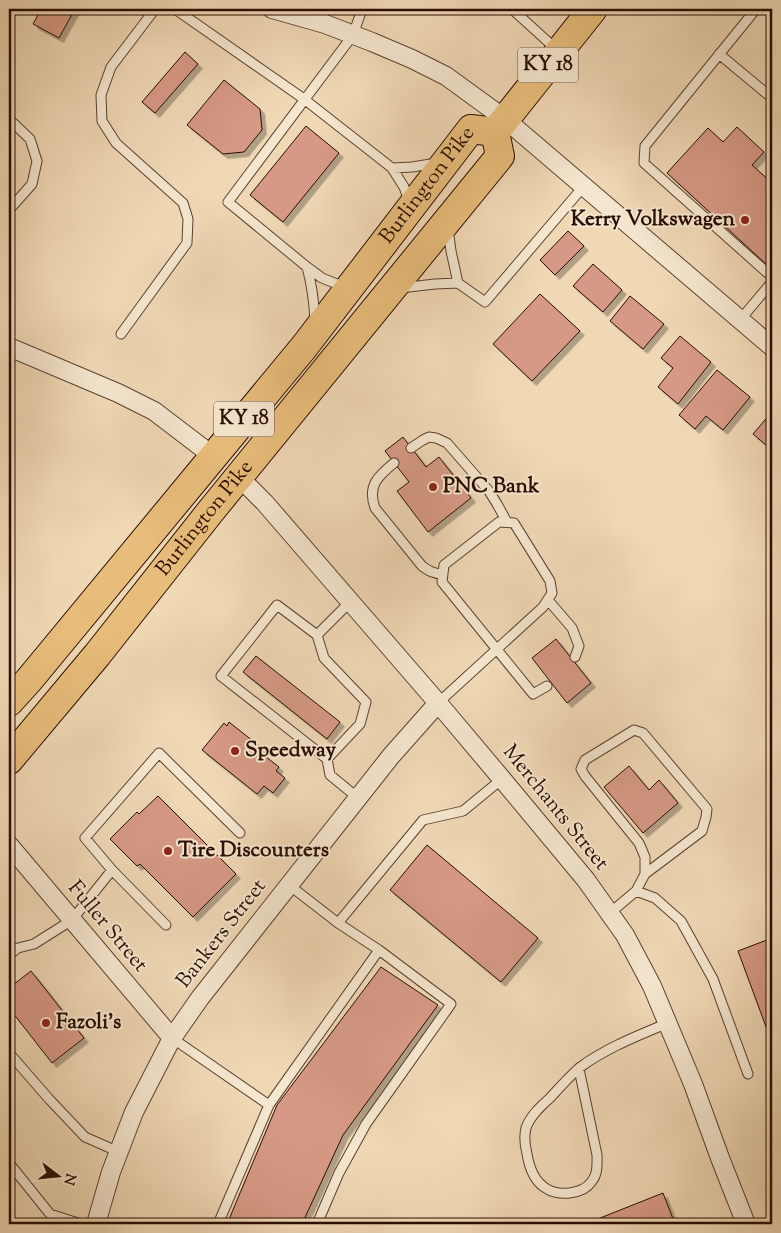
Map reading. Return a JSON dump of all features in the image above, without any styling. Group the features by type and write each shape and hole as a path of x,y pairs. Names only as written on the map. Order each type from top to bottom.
{"main road":[{"name":"Burlington Pike","path":"9,760 97,655 500,156 500,126 594,9"},
{"name":"Burlington Pike","path":"9,702 315,333 471,129 500,126"}],"street":[{"path":"272,9 353,34 446,76 500,126 583,187 772,348"},
{"path":"9,347 154,410 213,456"},
{"name":"Merchants Street","path":"239,477 265,503 438,702 586,880 625,935 652,986 668,1023 746,1224"},
{"name":"Bankers Street","path":"96,1224 111,1172 134,1112 172,1038 200,998 289,885 392,756 438,702"},
{"name":"Fuller Street","path":"9,845 172,1038"}],"lane":[{"path":"121,334 188,243 188,219 183,203 116,143 102,121 102,94 111,67 155,9"},
{"path":"174,9 304,99 392,168 404,187 411,208"},
{"path":"352,285 337,284 322,278 228,202 353,34 363,9"},
{"path":"512,9 559,52"},
{"path":"756,9 645,146 644,164 772,277"},
{"path":"719,54 772,98"},
{"path":"9,119 30,139 37,161 32,184 9,210"},
{"path":"392,168 428,165 448,159"},
{"path":"392,289 458,283 485,302 583,187"},
{"path":"448,220 451,250 458,283"},
{"path":"307,267 314,302 315,333"},
{"path":"740,320 772,282"},
{"path":"412,448 429,437 447,443 489,492 507,522"},
{"path":"394,462 382,473 375,483 372,492 375,508 422,566 435,574 443,574"},
{"path":"438,702 497,649 544,607 552,593 550,581 514,523 499,522 444,565 442,582 497,649 533,694 547,686"},
{"path":"548,600 572,628 579,646 575,657"},
{"path":"317,635 350,601"},
{"path":"327,760 360,724 366,702 324,658 317,635 277,605 221,676 327,760 330,775 358,798"},
{"path":"610,913 636,891 645,874 702,830 706,817 707,809 643,733 634,730 585,760 581,769 639,843 645,857 645,874"},
{"path":"166,925 112,870 85,838 159,754 240,833"},
{"path":"338,923 423,820 463,811 502,780"},
{"path":"9,955 18,948 34,944 72,920 112,870"},
{"path":"289,885 338,923 379,950 451,1004 366,1124 339,1173 317,1224"},
{"path":"636,891 655,898 681,921 713,979 748,1074"},
{"path":"218,1224 269,1105 379,950"},
{"path":"579,1069 596,1155 597,1170 592,1182 583,1189 569,1194 555,1193 544,1187 535,1177 528,1162 525,1145 526,1127 536,1112 579,1069 608,1049 668,1023"},
{"path":"172,1038 269,1105"},
{"path":"9,1053 85,1137 119,1152"},
{"path":"9,1163 50,1214 82,1224"}],"building":[{"path":"41,9 75,9 59,38 33,24"},
{"path":"185,52 198,64 155,113 142,102"},
{"path":"224,80 260,109 262,130 244,152 223,154 187,125"},
{"path":"306,126 339,153 283,222 250,195"},
{"name":"Kerry Volkswagen","path":"737,127 764,152 752,165 772,183 772,258 766,264 667,173 708,128 723,142"},
{"path":"568,231 584,246 555,275 540,260"},
{"path":"593,264 622,290 603,312 573,286"},
{"path":"540,294 580,331 532,381 493,344"},
{"path":"630,296 664,324 643,349 610,321"},
{"path":"680,336 711,362 678,404 658,387 673,368 661,358"},
{"path":"717,370 750,397 723,430 706,416 695,429 679,415"},
{"path":"771,413 772,415 772,450 753,434"},
{"name":"PNC Bank","path":"403,437 426,467 439,457 471,498 428,532 397,491 409,482 385,451"},
{"path":"556,639 591,683 567,703 532,658"},
{"path":"256,656 340,722 327,739 243,672"},
{"path":"229,722 263,749 261,753 279,767 276,771 285,778 273,793 264,786 257,794 202,750 224,723 227,726"},
{"path":"629,766 649,790 659,780 678,803 643,833 604,787"},
{"name":"Tire Discounters","path":"158,796 236,874 193,917 140,864 137,866 110,839 137,812 139,814"},
{"path":"427,845 538,938 501,982 390,890"},
{"path":"772,938 772,1043 738,951"},
{"path":"381,967 438,1005 343,1135 302,1224 227,1224 277,1105"},
{"name":"Fazoli's","path":"31,971 84,1038 52,1063 9,1008 9,988"},
{"path":"663,1193 675,1224 585,1224"}],"place":[{"name":"Kerry Volkswagen","path":"745,220"},
{"name":"PNC Bank","path":"433,487"},
{"name":"Speedway","path":"235,751"},
{"name":"Tire Discounters","path":"168,851"},
{"name":"Fazoli's","path":"46,1023"}]}
